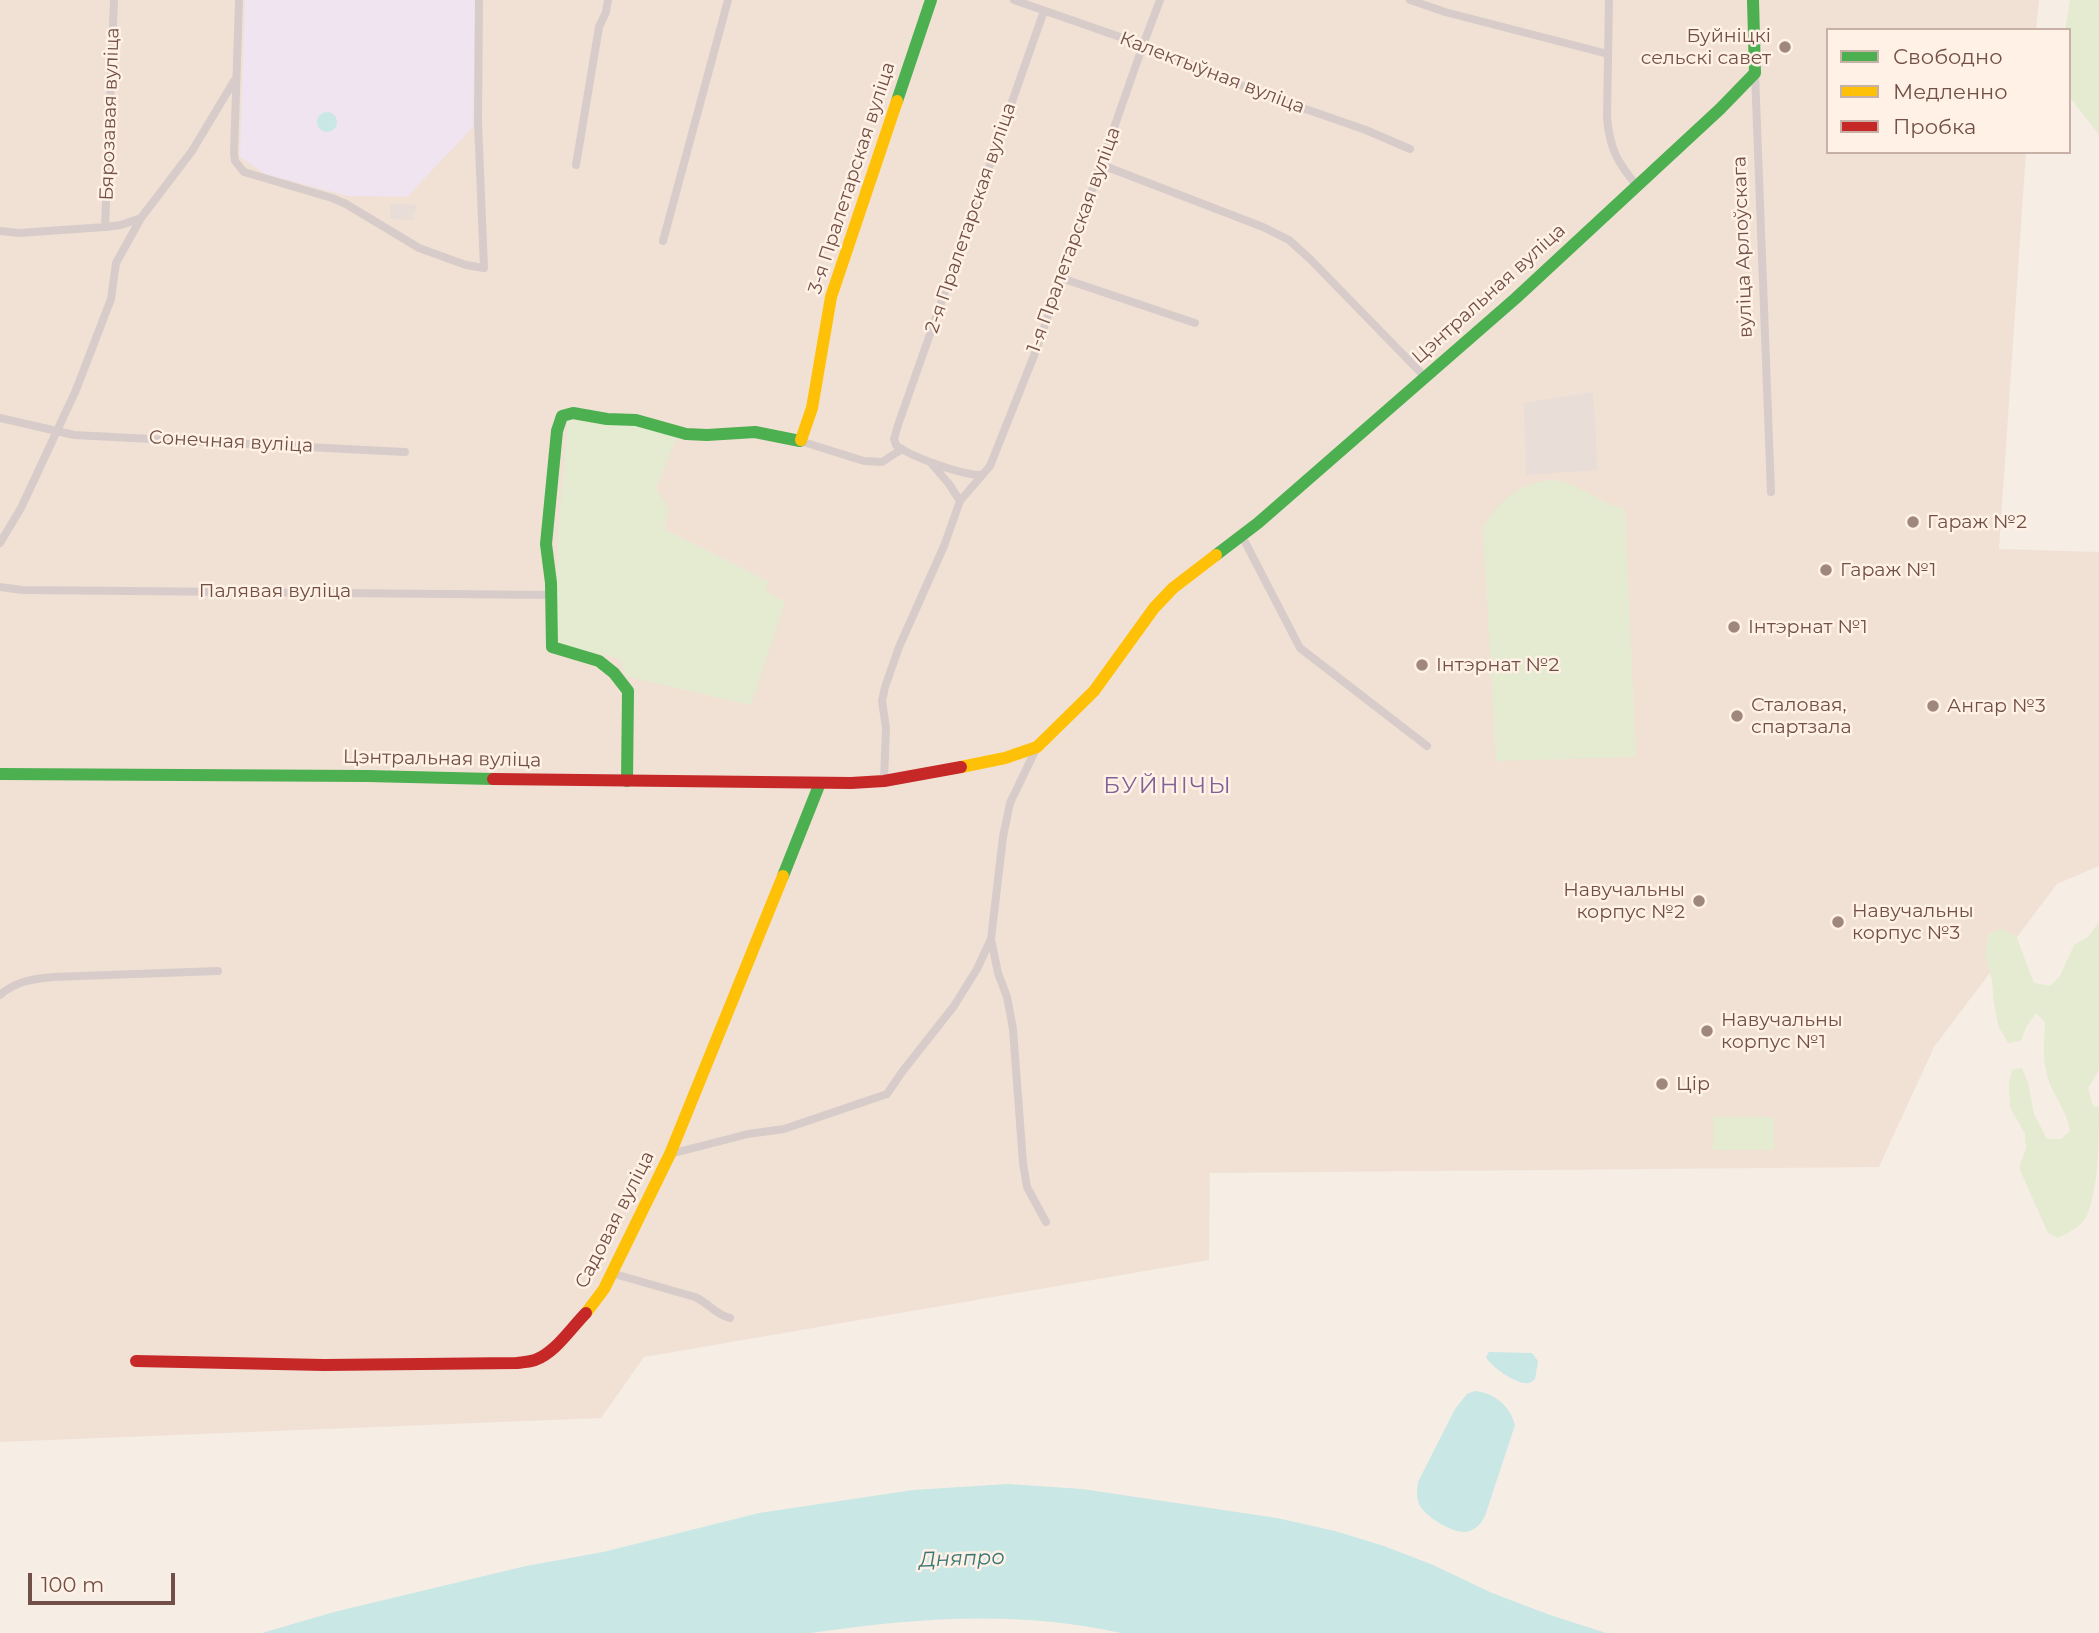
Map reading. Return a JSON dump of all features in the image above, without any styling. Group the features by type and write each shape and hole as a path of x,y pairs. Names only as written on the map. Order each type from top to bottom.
{"street":[{"name":"Бярозавая вуліца","path":"105,228 114,0"},
{"path":"239,0 234,153 235,161 244,172 332,198 419,248 466,265 484,268 478,122 479,0"},
{"path":"576,165 599,27 608,0"},
{"path":"663,242 728,0"},
{"name":"3-я Пралетарская вуліца","path":"800,441 812,408 820,371 831,297 931,0"},
{"name":"Калектыўная вуліца","path":"1014,0 1143,45 1262,94 1366,130 1409,149"},
{"name":"1-я Пралетарская вуліца","path":"981,475 990,466 1035,353 1160,0"},
{"path":"1410,0 1445,12 1608,54"},
{"path":"1609,0 1609,136 1619,164 1637,186"},
{"name":"вуліца Арлоўскага","path":"1753,0 1771,492"},
{"name":"2-я Пралетарская вуліца","path":"902,449 896,445 894,439 898,425 1044,11"},
{"name":"Цэнтральная вуліца","path":"0,775 326,776 820,783 884,781 1020,754 1037,747 1094,691 1154,608 1173,587 1242,536 1426,378 1637,186 1755,73"},
{"path":"0,543 21,508 76,390 111,299 116,263 141,218 192,151 235,80"},
{"path":"1102,165 1263,227 1289,240 1426,378"},
{"path":"0,232 105,228 141,218"},
{"path":"1061,278 1195,323"},
{"path":"627,781 628,691 614,673 599,661 552,647 546,544 557,431 562,416 573,412 607,419 636,420 686,434 755,432 800,441 864,461 882,462 902,449 968,474 981,475"},
{"name":"Сонечная вуліца","path":"0,418 74,435 405,452"},
{"path":"926,459 944,477 960,501"},
{"path":"884,781 886,728 882,701 885,687 960,501 981,475"},
{"path":"1242,536 1300,648 1427,746"},
{"name":"Палявая вуліца","path":"0,587 22,590 551,595"},
{"path":"670,1154 748,1134 784,1129 887,1094 950,1012 977,969 990,939 1010,803 1037,747"},
{"name":"Садовая вуліца","path":"136,1361 324,1365 527,1362 542,1358 553,1350 597,1301 670,1154 820,783"},
{"path":"990,939 1007,997 1013,1029 1027,1187 1046,1223"},
{"path":"0,995 27,980 53,977 218,971"},
{"path":"611,1273 695,1297 723,1317 730,1318"}],"shaded area":[{"path":"0,0 2039,0 2036,28 1826,28 1826,154 2026,154 1999,549 2099,552 2099,866 2057,884 1934,1047 1879,1167 1210,1173 1209,1260 644,1357 601,1418 0,1442"},
{"path":"245,0 475,0 473,127 407,197 348,196 265,174 240,157"},
{"path":"390,204 417,205 413,220 390,219"},
{"path":"1593,392 1598,470 1526,475 1524,403"}],"green space":[{"path":"2070,0 2099,0 2099,135 2071,99 2071,28 2065,28"},
{"path":"568,420 643,425 678,435 656,488 669,509 664,529 769,582 766,591 785,602 751,705 625,676 621,661 617,658 556,644 558,533"},
{"path":"1551,480 1571,485 1606,503 1625,509 1636,757 1496,761 1483,528 1511,495 1529,485"},
{"path":"2099,922 2099,1070 2088,1088 2093,1106 2099,1107 2096,1181 2085,1219 2076,1228 2058,1238 2048,1233 2019,1168 2026,1148 2025,1134 2010,1107 2009,1081 2012,1070 2022,1068 2028,1082 2034,1114 2047,1139 2061,1139 2070,1131 2046,1069 2045,1022 2036,1013 2026,1027 2021,1041 2008,1043 1998,1025 1992,981 1985,956 1988,934 2001,929 2016,936 2034,983 2050,986 2060,976 2074,945 2088,937"},
{"path":"1713,1117 1774,1117 1774,1150 1713,1150"}],"water":[{"path":"323,112 331,112 337,122 331,132 323,132 317,126 317,118"},
{"path":"1489,1352 1532,1353 1538,1361 1535,1379 1527,1383 1509,1377 1488,1361 1486,1357"},
{"path":"1475,1391 1489,1394 1501,1402 1515,1425 1485,1516 1477,1527 1464,1532 1445,1526 1426,1513 1419,1504 1417,1491 1418,1482 1455,1409 1467,1394"},
{"name":"Дняпро","path":"1008,1484 1082,1489 1277,1518 1335,1531 1384,1546 1433,1565 1492,1593 1606,1633 1121,1633 1042,1621 966,1619 889,1623 810,1633 262,1633 334,1612 526,1566 603,1552 759,1513 913,1490"}],"traffic: fast":[{"path":"897,101 931,0"},
{"path":"1216,555 1258,523 1516,298 1720,109 1755,73 1753,0"},
{"path":"627,781 628,691 614,673 599,661 552,647 551,583 546,544 557,431 562,416 573,413 607,419 636,420 686,434 755,432 801,440"},
{"path":"0,774 493,779"},
{"path":"783,876 820,783"}],"traffic: slow":[{"path":"801,440 812,408 831,297 897,101"},
{"path":"961,767 1005,758 1037,747 1094,691 1154,608 1173,588 1216,555"},
{"path":"586,1313 604,1289 670,1154 783,876"}],"traffic: jam":[{"path":"493,779 851,783 884,781 961,767"},
{"path":"136,1361 324,1365 517,1363 535,1360 549,1352 586,1313"}],"place":[{"name":"Буйніцкі сельскі савет","path":"1785,47"},
{"name":"Гараж №2","path":"1913,522"},
{"name":"Гараж №1","path":"1826,570"},
{"name":"Інтэрнат №1","path":"1734,627"},
{"name":"Інтэрнат №2","path":"1422,665"},
{"name":"Ангар №3","path":"1933,706"},
{"name":"Сталовая, спартзала","path":"1737,716"},
{"name":"Навучальны корпус №2","path":"1699,901"},
{"name":"Навучальны корпус №3","path":"1838,922"},
{"name":"Навучальны корпус №1","path":"1707,1031"},
{"name":"Цір","path":"1662,1084"}],"district":[{"name":"БУЙНІЧЫ","path":"1168,786"}]}
